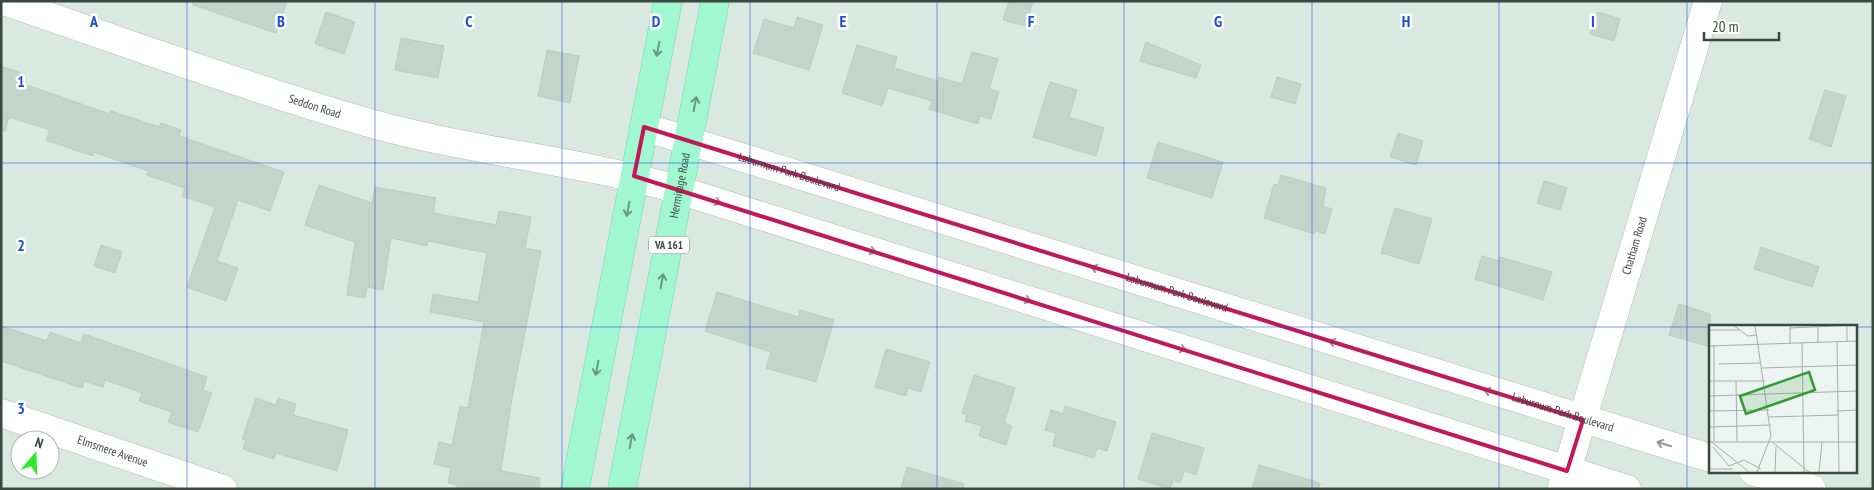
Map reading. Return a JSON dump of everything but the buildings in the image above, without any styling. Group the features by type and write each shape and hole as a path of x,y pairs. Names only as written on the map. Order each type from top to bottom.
{"main road":[{"path":"575,489 668,1"},
{"name":"Hermitage Road","path":"622,489 715,1"}],"street":[{"name":"Seddon Road","path":"4,1 209,72 374,124 634,176"},
{"name":"Chatham Road","path":"1564,480 1708,1"},
{"name":"Laburnum Park Boulevard","path":"644,127 1709,458"},
{"path":"634,176 1564,480 1627,489"},
{"name":"Elmsmere Avenue","path":"1,413 223,489"},
{"path":"1756,472 1812,489"}],"highlighted area":[{"path":"644,127 1583,420 1567,471 634,176"}],"shaded area":[{"path":"1,1 1873,1 1873,489 1,489"}]}
